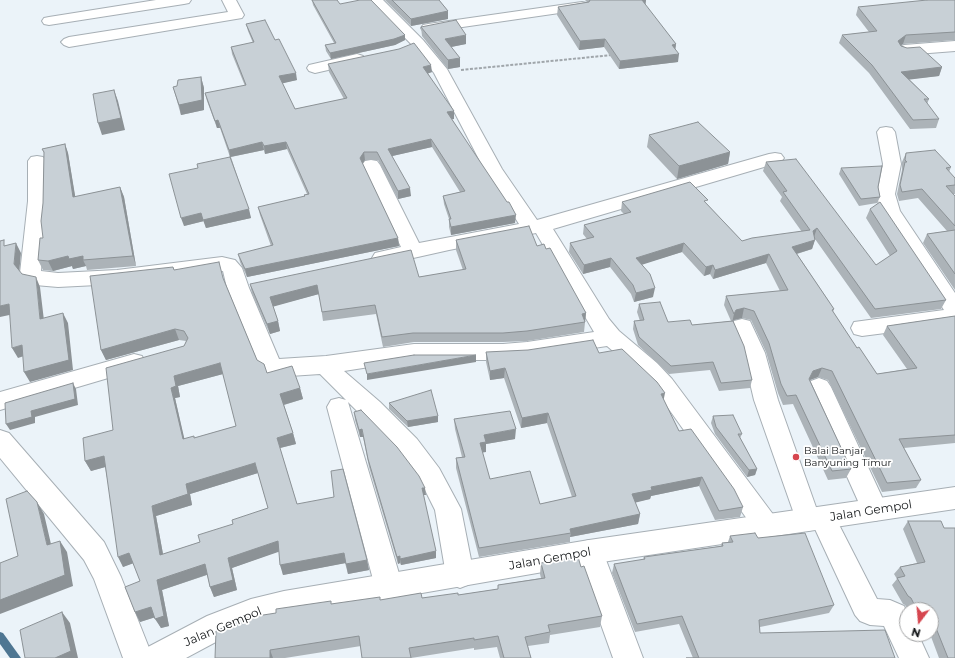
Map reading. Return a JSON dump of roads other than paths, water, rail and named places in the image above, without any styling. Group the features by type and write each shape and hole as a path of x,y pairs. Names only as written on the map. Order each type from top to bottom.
{"street":[{"path":"48,21 184,0"},
{"path":"69,42 237,14 229,0"},
{"path":"376,0 410,41 441,72 493,169 537,227 601,325 611,337 664,385 766,526"},
{"path":"410,41 443,25 582,6"},
{"path":"904,50 955,46"},
{"path":"315,68 368,56"},
{"path":"886,132 892,164 886,194 890,211 955,310"},
{"path":"362,263 413,251 537,227 775,158"},
{"path":"37,161 37,201 30,273 35,278 58,280 117,277 228,264 246,287 269,364 275,368 326,365 414,352 503,352 527,350 611,337"},
{"path":"371,165 413,251"},
{"path":"862,328 955,316"},
{"path":"742,327 754,353 766,400 815,519 865,606 870,612 890,613 894,616 914,658"},
{"path":"0,401 157,355"},
{"path":"326,365 337,378 372,409 408,446 430,475 448,509 460,575"},
{"path":"819,387 875,510"},
{"path":"339,407 389,587"},
{"path":"0,440 94,551 107,577 138,658"},
{"name":"Jalan Gempol","path":"157,658 186,641 251,612 284,604 588,552 955,498"},
{"path":"588,552 628,658"}],"waterway":[{"path":"0,636 16,658"}],"place":[{"name":"Balai Banjar Banyuning Timur","path":"796,457"}]}
